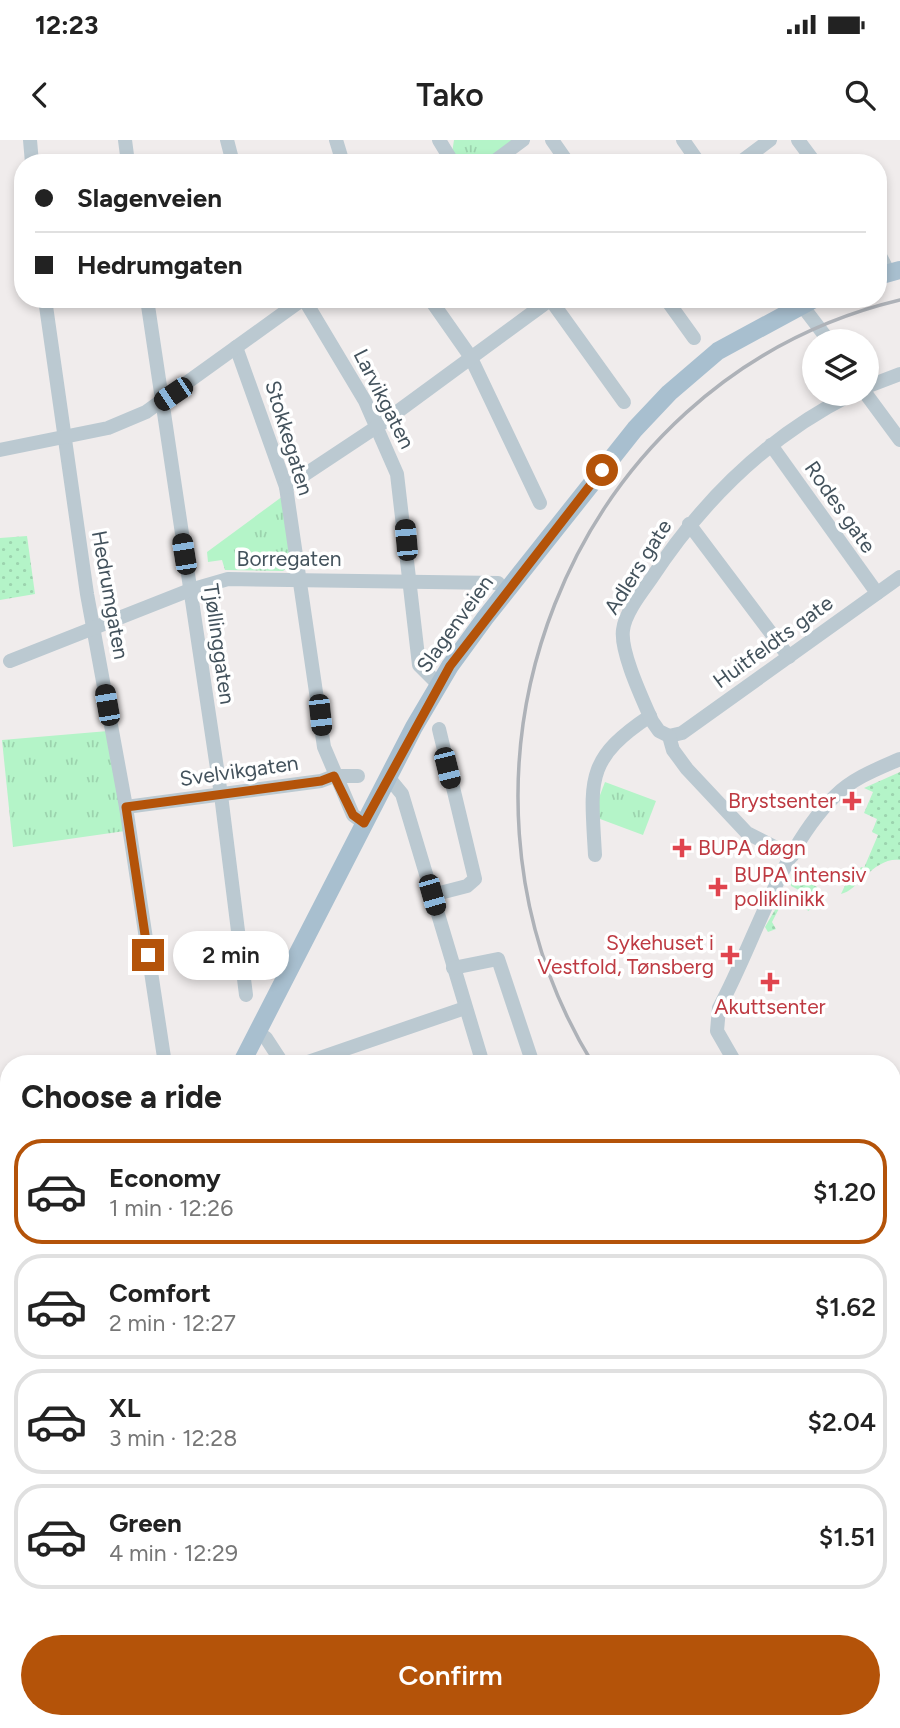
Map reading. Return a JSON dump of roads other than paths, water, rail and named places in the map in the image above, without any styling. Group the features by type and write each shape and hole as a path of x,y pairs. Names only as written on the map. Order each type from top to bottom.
{"main road":[{"name":"Slagenveien","path":"246,1055 438,684 485,618 602,470 669,393 718,351 792,308"}],"street":[{"path":"504,154 523,140"},
{"path":"751,154 770,140"},
{"name":"Hedrumgaten","path":"45,308 63,437 126,807 164,1055"},
{"name":"Tjøllinggaten","path":"148,308 221,795 246,995"},
{"path":"0,450 108,428 146,412 291,308"},
{"name":"Larvikgaten","path":"309,308 378,426 400,490 419,664 438,684"},
{"path":"436,308 470,356 540,503"},
{"path":"286,487 378,426 537,308"},
{"path":"556,308 624,402"},
{"path":"672,308 694,338"},
{"path":"808,308 821,329"},
{"name":"Stokkegaten","path":"236,347 286,487 324,747 334,776 353,815 364,823"},
{"path":"879,382 900,374"},
{"name":"Adlers gate","path":"792,856 747,833 687,769 673,750 669,736 659,731 650,716 624,648 622,632 643,590 689,524 771,444 827,406"},
{"path":"875,406 900,440"},
{"name":"Rodes gate","path":"771,444 877,593"},
{"path":"689,524 789,657"},
{"name":"Huitfeldts gate","path":"669,736 682,733 900,577"},
{"name":"Borregaten","path":"10,662 190,590 228,579 498,583"},
{"path":"595,855 593,795 597,769 612,744 650,716"},
{"path":"432,895 467,887 475,879 439,729"},
{"path":"731,1055 717,1031 719,1008 792,856 819,813 836,794 859,776 900,759"},
{"name":"Svelvikgaten","path":"126,807 321,781 334,776 358,776"},
{"path":"388,777 402,794 480,1055"},
{"path":"453,968 498,959 530,1055"},
{"path":"328,1055 465,1008"},
{"path":"257,1032 276,1055"}],"railway":[{"path":"887,305 900,300"},
{"path":"589,1055 542,952 519,834 524,717 555,604 609,501 686,413 784,344 879,308"}],"place":[{"name":"Brystsenter","path":"852,801"},
{"name":"BUPA døgn","path":"682,848"},
{"name":"BUPA intensiv poliklinikk","path":"718,887"},
{"name":"Sykehuset i Vestfold, Tønsberg","path":"730,955"},
{"name":"Akuttsenter","path":"770,982"}]}
